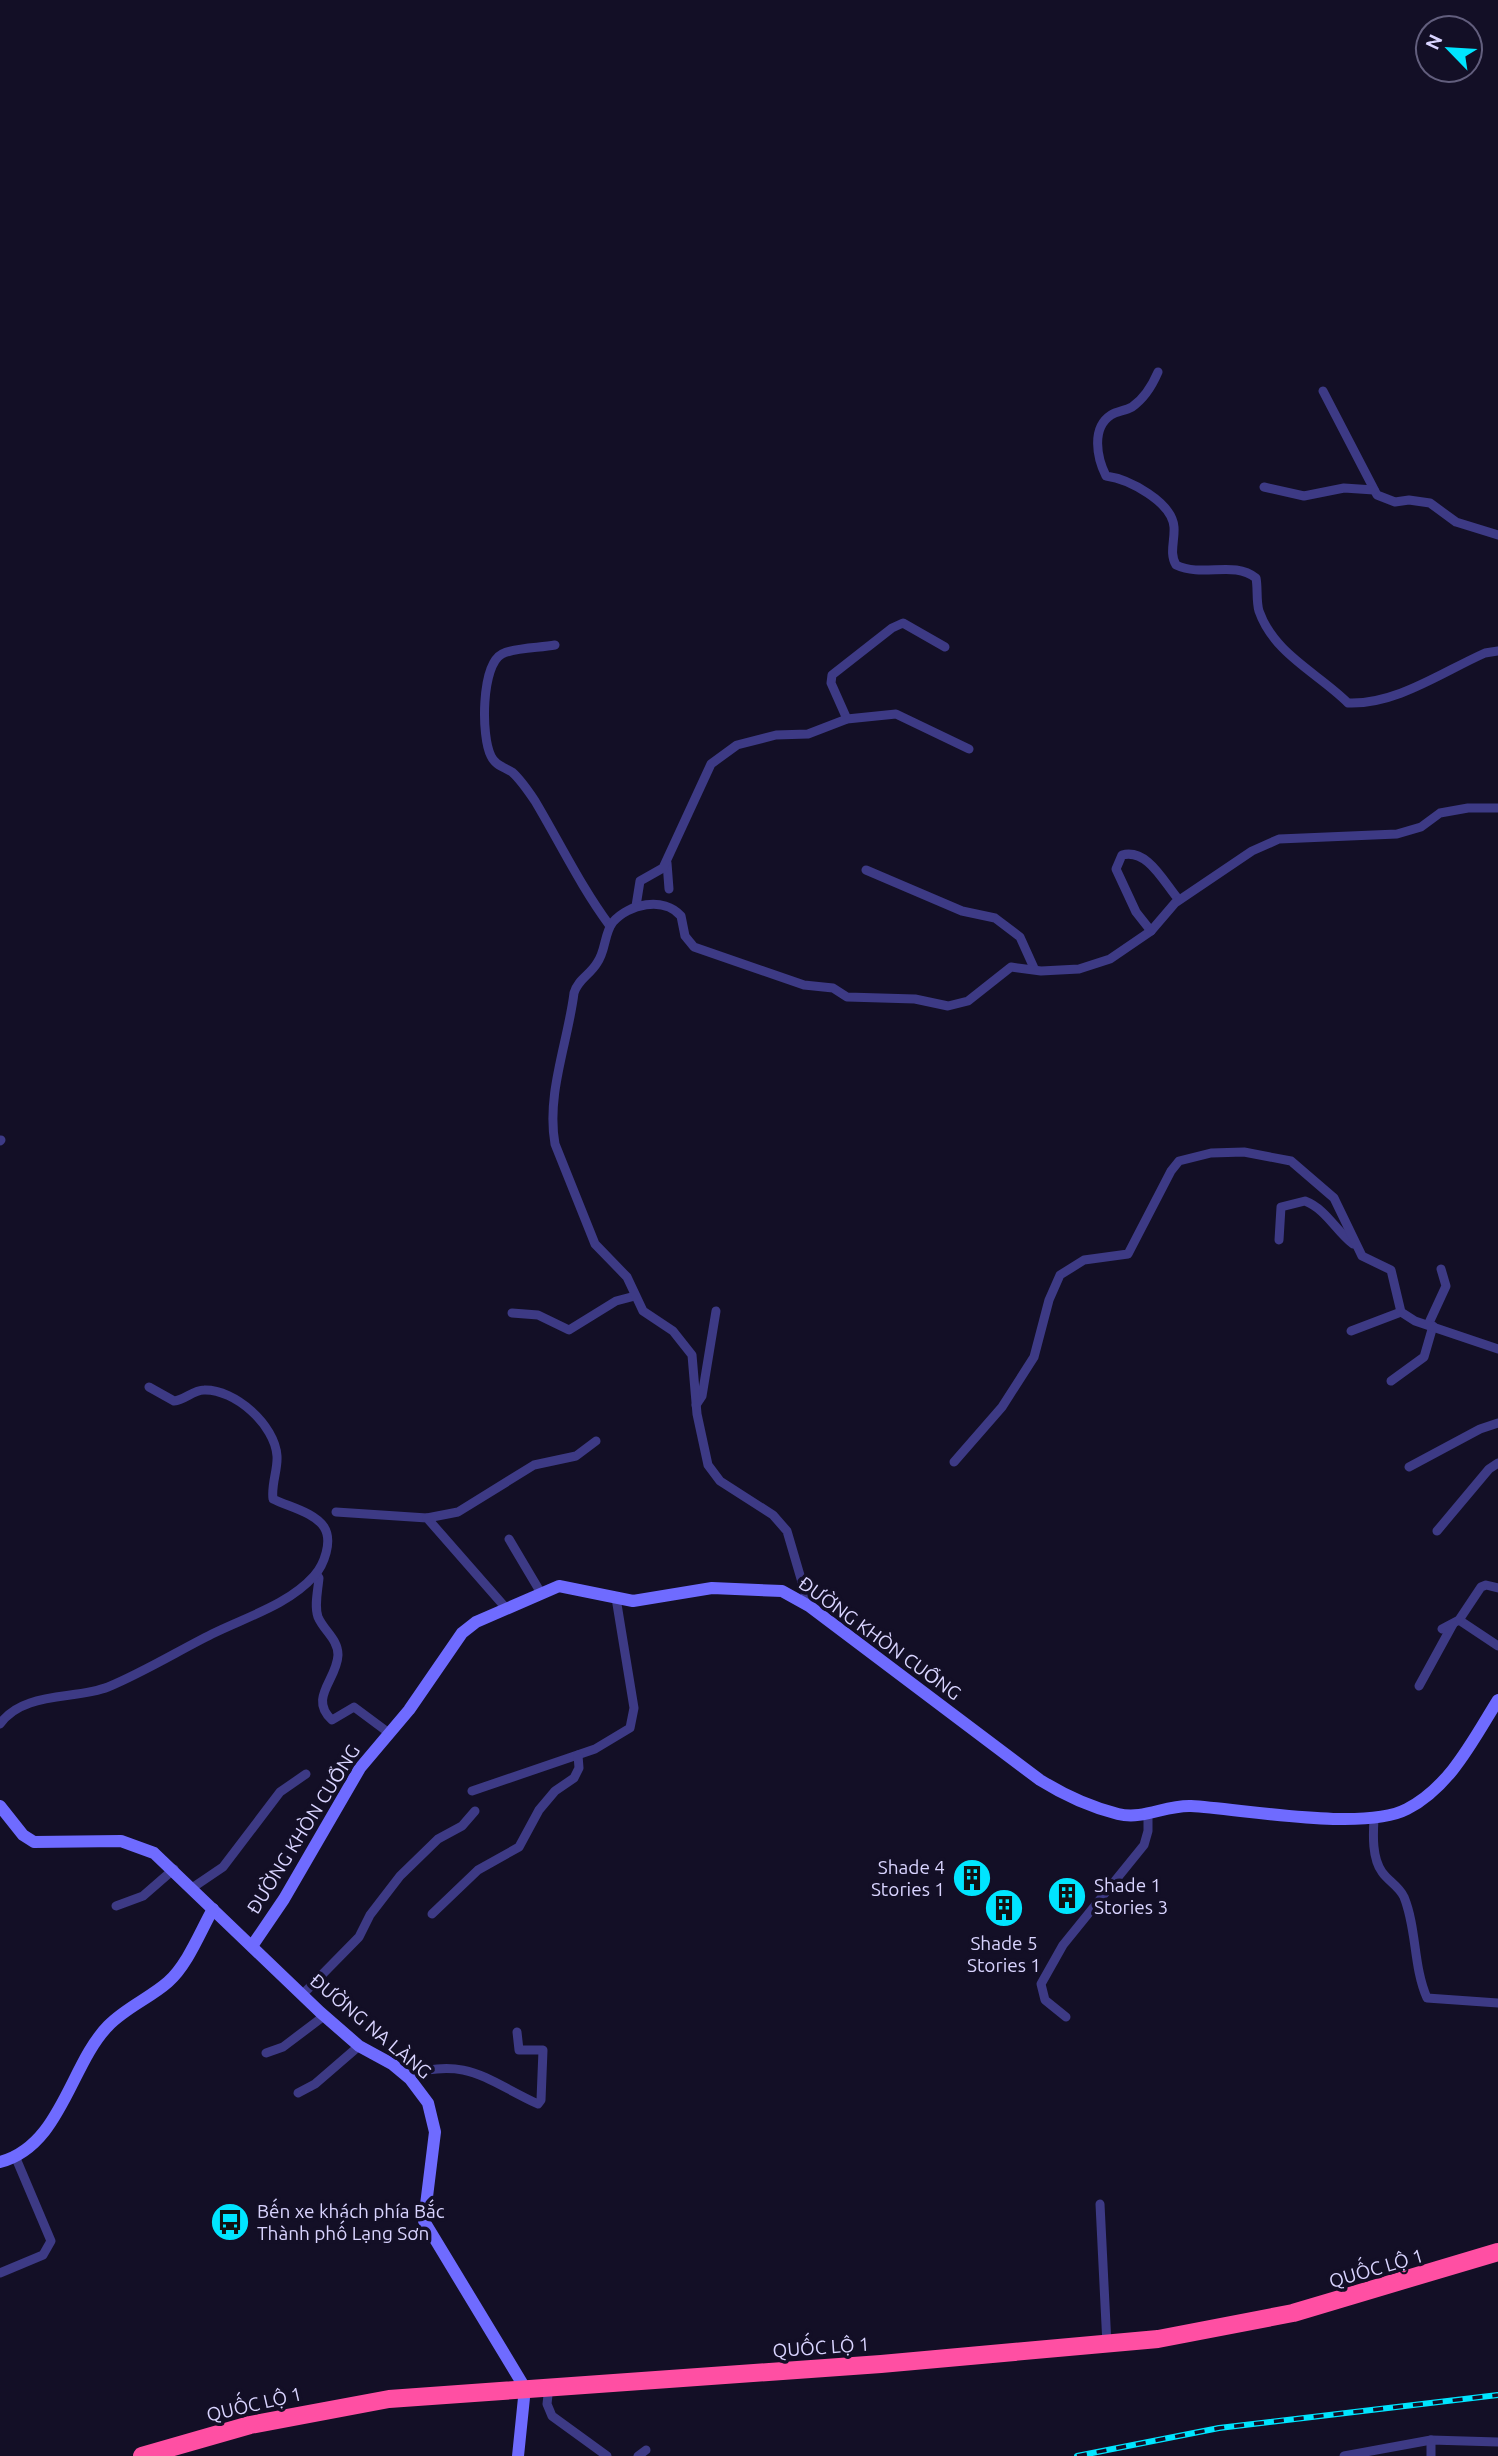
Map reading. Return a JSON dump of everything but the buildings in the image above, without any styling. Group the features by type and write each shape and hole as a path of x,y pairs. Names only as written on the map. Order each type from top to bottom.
{"highway":[{"name":"QUỐC LỘ 1","path":"142,2456 291,2416 389,2399 1107,2345 1230,2327 1293,2313 1498,2252"}],"street":[{"path":"1158,372 1149,391 1132,407 1110,415 1100,427 1097,450 1106,476 1118,477 1156,499 1174,523 1171,557 1176,565 1200,573 1234,569 1247,571 1256,578 1259,610 1278,643 1302,668 1322,678 1348,703 1369,701 1412,689 1441,672 1485,653 1498,651"},
{"path":"1323,391 1377,495 1395,502 1409,500 1430,503 1456,522 1498,535"},
{"path":"1264,487 1304,496 1344,488 1374,490"},
{"path":"848,719 831,683 832,675 892,628 903,623 945,647"},
{"path":"555,645 509,652 494,661 486,687 485,728 489,751 491,758 512,773 531,795 589,897 610,926"},
{"path":"636,906 640,881 649,873 659,872 667,860 705,774 720,756 737,745 776,735 808,734 848,719 896,713 970,749"},
{"path":"809,1606 787,1531 773,1515 720,1481 708,1465 696,1405 692,1355 673,1331 643,1311 627,1277 598,1248 555,1144 552,1127 574,992 577,983 601,957 610,926 636,906 665,906 677,911 681,916 685,936 694,947 707,953 734,959 804,985 833,988 847,997 915,999 948,1006 968,1001 1011,967 1079,969 1110,959 1151,931 1179,900 1252,851 1279,839 1397,834 1421,827 1440,813 1468,808 1498,808"},
{"path":"1151,931 1136,912 1116,869 1122,855 1130,853 1147,860 1179,900"},
{"path":"667,860 669,889"},
{"path":"866,870 962,911 995,918 1020,937 1034,968"},
{"path":"954,1462 1002,1407 1034,1357 1049,1300 1060,1275 1084,1260 1128,1254 1179,1161 1212,1153 1244,1152 1291,1161 1334,1198 1342,1209 1355,1245 1362,1256 1391,1270 1401,1312"},
{"path":"1279,1240 1281,1207 1305,1201 1318,1208 1340,1234 1355,1245"},
{"path":"1391,1381 1424,1357 1431,1325 1446,1286 1441,1269"},
{"path":"512,1313 538,1315 569,1330 616,1301 635,1296"},
{"path":"696,1405 702,1396 716,1311"},
{"path":"1351,1331 1401,1312 1498,1349"},
{"path":"0,1724 17,1709 33,1702 75,1696 108,1687 260,1612 292,1593 316,1574 328,1543 327,1534 310,1516 273,1499 272,1477 277,1457 264,1426 223,1394 200,1391 174,1401 149,1387"},
{"path":"1409,1466 1480,1429 1498,1423"},
{"path":"336,1512 427,1518 458,1512 534,1465 576,1456 596,1441"},
{"path":"1437,1531 1461,1506 1489,1469 1498,1463"},
{"path":"427,1518 505,1607"},
{"path":"509,1539 541,1593"},
{"path":"316,1574 319,1578 317,1615 338,1649 337,1666 322,1694 322,1707 329,1717 337,1720 354,1707 389,1733"},
{"path":"1419,1686 1456,1622 1481,1587 1486,1585 1498,1588"},
{"name":"ĐƯỜNG KHÒN CUỔNG","path":"252,1946 284,1899 360,1768 409,1710 463,1633 505,1607 559,1587 633,1601 712,1588 782,1591 809,1606 1008,1759 1068,1796 1119,1814 1148,1816 1163,1810 1190,1806 1374,1819 1405,1811 1443,1784 1498,1700"},
{"path":"472,1791 595,1749 630,1728 634,1719 616,1598"},
{"path":"1442,1629 1456,1622"},
{"path":"1456,1622 1498,1646"},
{"path":"432,1914 478,1870 519,1847 540,1810 576,1775 578,1755"},
{"path":"192,1888 222,1867 275,1798 306,1774"},
{"name":"ĐƯỜNG NA LÀNG","path":"1,1810 23,1835 34,1843 121,1841 147,1849 174,1869 359,2046 392,2064 405,2075 428,2103 433,2115 435,2132 424,2221 525,2388"},
{"path":"303,1994 359,1937 370,1915 400,1876 438,1839 462,1826 475,1811"},
{"path":"1066,2017 1045,2000 1041,1984 1063,1945 1144,1845 1149,1831 1148,1816"},
{"path":"1374,1819 1376,1856 1381,1872 1404,1897 1418,1955 1418,1976 1427,1998 1498,2003"},
{"path":"116,1906 143,1896 174,1869"},
{"path":"0,2162 15,2156 41,2134 69,2094 107,2026 176,1973 214,1909"},
{"path":"266,2053 283,2047 324,2015"},
{"path":"405,2075 429,2068 473,2070 538,2104 541,2100 543,2050 519,2050 517,2032"},
{"path":"298,2093 315,2084 359,2046"},
{"path":"0,2273 43,2255 51,2241 15,2156"},
{"path":"1100,2204 1107,2345"},
{"path":"548,2386 547,2404 552,2416 607,2456"},
{"path":"518,2456 525,2388"},
{"path":"1344,2456 1431,2440 1498,2442"},
{"path":"1431,2440 1431,2456"}],"railway":[{"path":"1077,2456 1219,2428 1498,2395"}],"place":[{"name":"Shade 4 Stories 1","path":"972,1878"},
{"name":"Shade 1 Stories 3","path":"1067,1896"},
{"name":"Shade 5 Stories 1","path":"1004,1908"},
{"name":"Bến xe khách phía Bắc Thành phố Lạng Sơn","path":"230,2222"}]}
